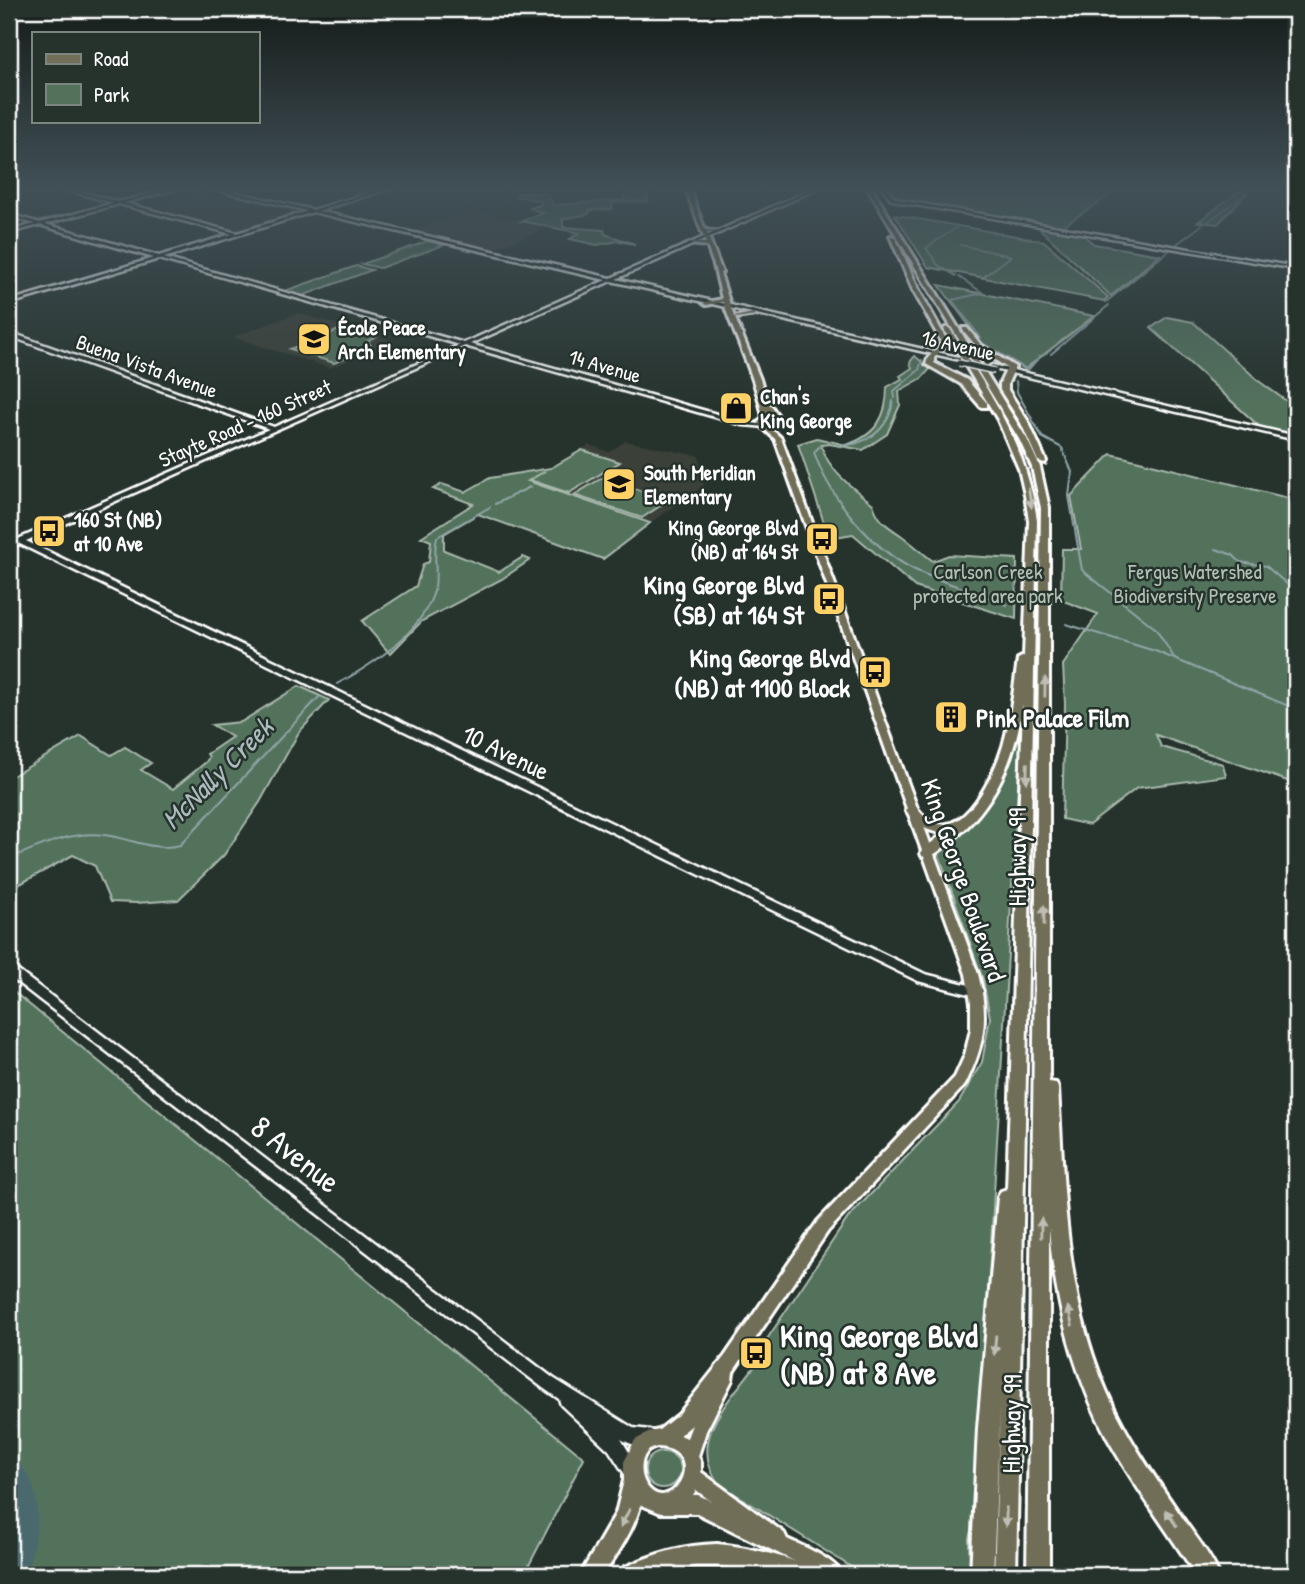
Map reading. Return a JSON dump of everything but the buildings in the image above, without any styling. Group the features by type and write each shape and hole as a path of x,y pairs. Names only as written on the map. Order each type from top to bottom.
{"highway":[{"path":"903,261 920,299 943,339 943,346 933,355 932,366 964,382 974,392 1023,467"},
{"name":"Highway 99","path":"906,261 998,415 1023,467 1033,514 1005,1575"},
{"name":"Highway 99","path":"915,261 1030,454 1044,501 1046,546 1038,1575"},
{"path":"924,276 974,342 1007,362 1010,373 1004,388 1033,439 1047,481 1050,510 1046,546"},
{"path":"927,853 972,816 995,783 1009,754 1031,606"},
{"path":"912,810 923,822 940,829 954,829 972,816"},
{"path":"1043,983 1059,1233 1066,1299 1076,1341 1092,1385 1118,1436 1208,1575"},
{"path":"982,1575 988,1428 1020,1032"},
{"path":"591,1575 628,1514 634,1499 632,1476"},
{"path":"632,1575 668,1559 714,1555 802,1565"}],"main road":[{"path":"714,261 762,396 772,416 779,423"},
{"path":"716,266 725,300 737,317 751,364"},
{"path":"706,303 725,300"},
{"path":"737,317 753,314"},
{"path":"762,396 765,423 777,435"},
{"path":"765,423 779,423"},
{"path":"777,435 779,423"},
{"name":"King George Boulevard","path":"660,1437 685,1420 732,1362 823,1226 960,1081 971,1061 980,1013 976,991 777,435"},
{"name":"King George Boulevard","path":"690,1454 732,1362"},
{"path":"670,1504 685,1494 693,1477 690,1454 678,1442 660,1437 648,1441 636,1453 632,1476 643,1497 651,1502 670,1504 698,1504 707,1507 802,1565 833,1575"},
{"path":"693,1477 802,1565"}],"street":[{"path":"9,303 147,261"},
{"name":"14 Avenue","path":"167,261 736,421 765,423"},
{"name":"16 Avenue","path":"525,261 1296,438"},
{"name":"Stayte Road - 160 Street","path":"9,546 655,261"},
{"path":"1254,261 1296,268"},
{"name":"16 Avenue","path":"731,308 933,355"},
{"path":"788,323 797,322"},
{"name":"Buena Vista Avenue","path":"9,334 275,429"},
{"path":"844,336 863,338"},
{"name":"10 Avenue","path":"20,541 922,978 976,991"},
{"name":"8 Avenue","path":"9,971 548,1383 631,1436 660,1437"},
{"name":"8 Avenue","path":"548,1383 615,1444 628,1460 632,1476"}],"shaded area":[{"name":"École Peace Arch Elementary","path":"298,313 395,341 330,368 233,337"},
{"name":"South Meridian Elementary","path":"626,441 699,456 704,486 650,523 527,481 589,445 609,452"}],"green space":[{"path":"371,261 400,261 380,268 362,264"},
{"path":"924,261 1067,261 1108,297 1104,301 928,267"},
{"path":"1074,261 1153,261 1111,296"},
{"path":"356,266 372,270 302,296 282,292"},
{"path":"939,285 1094,316 1025,369 985,347"},
{"path":"1167,317 1193,322 1260,382 1296,408 1296,435 1260,427 1151,328"},
{"path":"344,328 376,337 368,341 372,347 334,363 290,349"},
{"name":"Carlson Creek protected area park","path":"915,356 930,369 922,378 899,391 900,405 887,434 863,450 821,445 842,478 873,504 884,523 933,561 949,555 1017,559 1016,619 915,587 853,534 829,538 798,444 817,438 846,445 873,430 885,407 887,387 902,379 900,376 912,368 910,362"},
{"path":"582,450 620,462 569,493 530,480 545,471 528,481 650,523 603,559 478,514 444,534 444,550 499,572 523,557 530,560 502,579 422,621 390,654 362,621 416,586 423,564 429,562 431,541 421,537 473,504 433,489 442,484 465,492 490,478 551,468"},
{"name":"Fergus Watershed Biodiversity Preserve","path":"1111,454 1296,500 1296,784 1156,735 1161,747 1223,764 1226,776 1137,788 1089,825 1062,819 1065,704 1063,665 1098,614 1061,600 1062,549 1081,549 1071,496"},
{"path":"602,478 669,500 642,518 574,495"},
{"path":"299,686 329,700 299,732 260,802 224,855 178,900 110,902 95,866 73,855 9,890 9,778 81,736 111,755 125,747 151,763 141,770 173,789 206,762 209,757 207,754 232,737 212,725 241,722"},
{"path":"1022,716 975,1516 969,1538 970,1575 864,1575 719,1484 709,1465 707,1446 721,1411 759,1361 768,1345 765,1342 848,1218 959,1102 982,1062 990,1018 983,980 938,852 970,824 995,793 1012,758"},
{"path":"9,988 584,1458 524,1575 9,1575"},
{"path":"663,1452 676,1457 681,1470 676,1483 663,1488 650,1483 645,1470 650,1457"},
{"path":"699,1566 740,1567 772,1575 658,1575"}],"waterway":[{"path":"935,261 956,276"},
{"path":"982,278 1005,261"},
{"path":"1106,302 1156,261"},
{"path":"959,277 983,293 952,300 981,338"},
{"path":"1051,354 1109,305"},
{"path":"981,342 1028,370 1040,356"},
{"path":"895,398 894,391 919,370 922,360"},
{"path":"1016,381 1017,392 1042,437 1062,448 1072,472 1069,496 1082,570 1155,628 1175,659"},
{"path":"838,446 858,443 875,434 887,420 893,401"},
{"path":"819,447 814,452 841,504 883,549 915,570 1007,605"},
{"name":"McNally Creek","path":"495,504 530,487"},
{"name":"McNally Creek","path":"337,684 380,657 419,620 434,591 437,537 490,507"},
{"path":"1216,549 1233,555 1240,562 1266,566 1296,592"},
{"path":"1066,624 1155,651 1296,709"},
{"name":"McNally Creek","path":"9,859 55,841 79,835 104,835 161,847 180,845 319,697"},
{"path":"9,1469 18,1478 23,1491 27,1520 23,1550 13,1575"}],"place":[{"name":"École Peace Arch Elementary","path":"314,339"},
{"name":"Chan's King George","path":"736,408"},
{"name":"South Meridian Elementary","path":"619,484"},
{"name":"160 St (NB) at 10 Ave","path":"49,531"},
{"name":"King George Blvd (NB) at 164 St","path":"822,539"},
{"name":"King George Blvd (SB) at 164 St","path":"829,599"},
{"name":"King George Blvd (NB) at 1100 Block","path":"875,672"},
{"name":"Pink Palace Film","path":"951,717"},
{"name":"King George Blvd (NB) at 8 Ave","path":"756,1353"}]}
